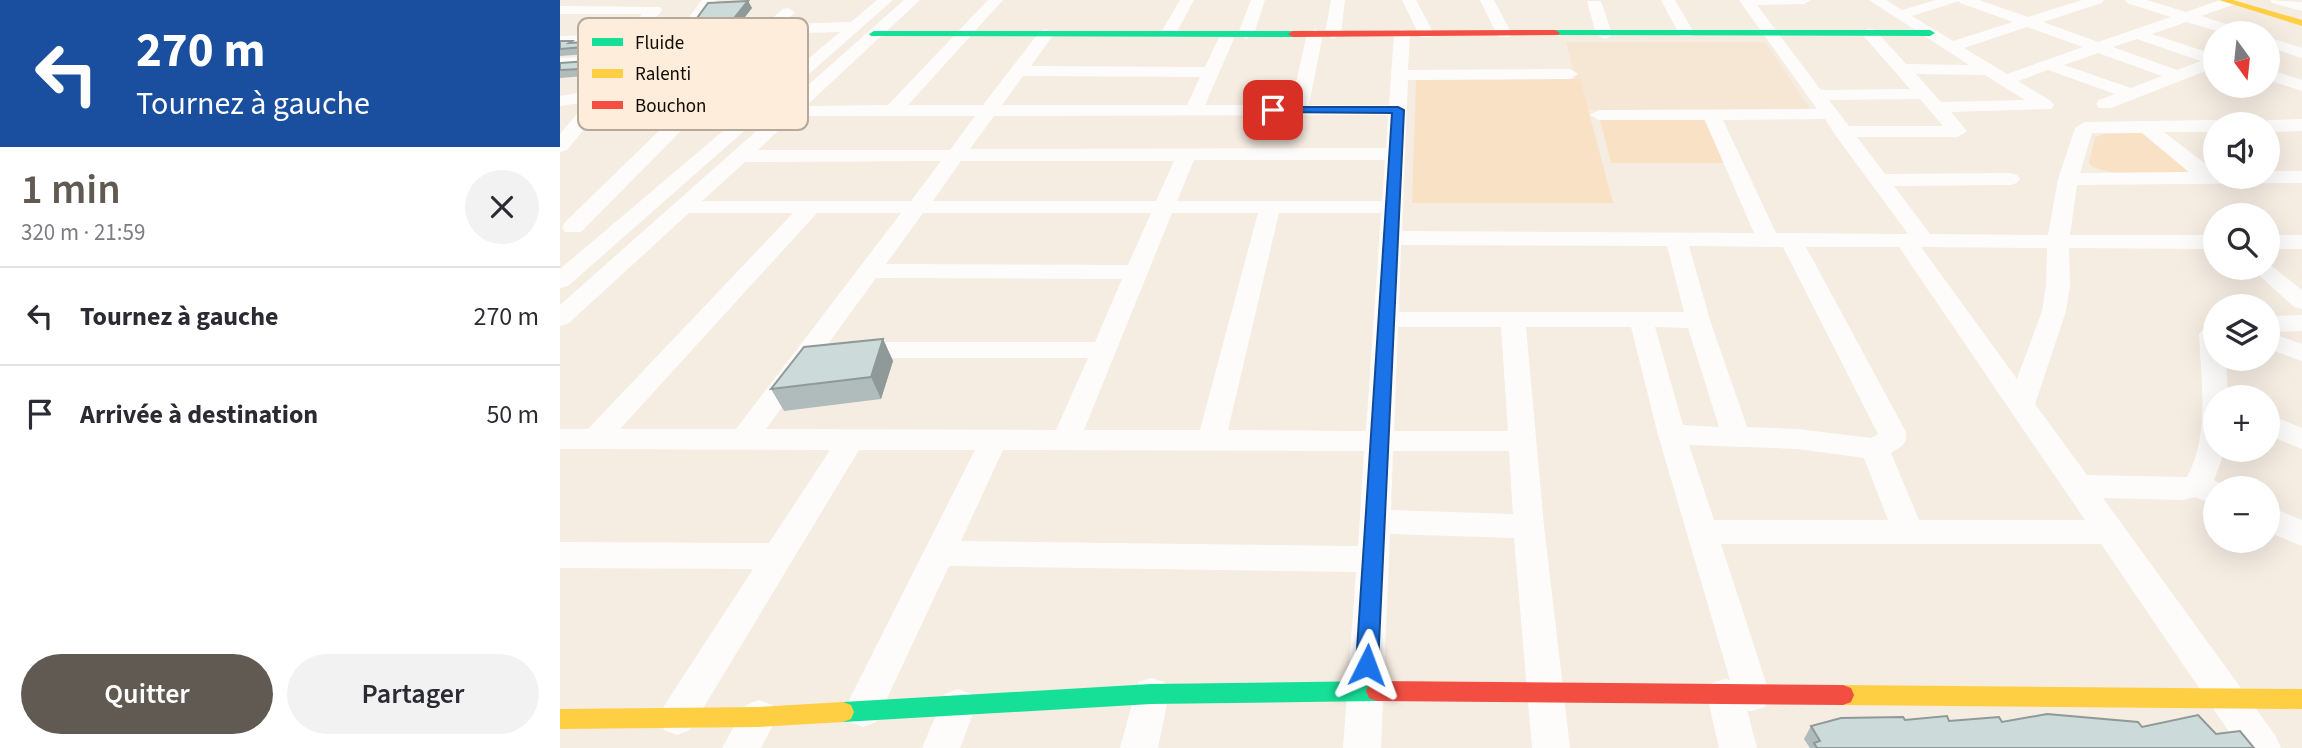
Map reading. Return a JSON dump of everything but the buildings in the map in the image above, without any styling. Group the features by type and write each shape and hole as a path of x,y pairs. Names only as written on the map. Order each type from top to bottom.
{"street":[{"path":"560,20 606,0"},
{"path":"696,18 710,0"},
{"path":"808,65 886,0"},
{"path":"808,94 913,0"},
{"path":"893,111 996,0"},
{"path":"1168,34 1186,0"},
{"path":"1245,34 1258,0"},
{"path":"1333,34 1338,0"},
{"path":"1363,748 1400,75 1414,34 1409,0"},
{"path":"1487,0 1504,34"},
{"path":"1668,0 1686,33"},
{"path":"1747,0 1804,1"},
{"path":"1747,0 1879,180 1914,241 2021,406 2262,748"},
{"path":"1816,94 2045,105 1876,0"},
{"path":"1900,15 1952,0"},
{"path":"1965,0 2178,76"},
{"path":"2044,0 2069,9"},
{"path":"1951,47 2097,0"},
{"path":"2132,0 2203,22"},
{"path":"2277,0 2302,7"},
{"path":"1594,1 1604,34"},
{"path":"2231,1 2302,23"},
{"path":"2005,80 2231,1 2302,18"},
{"path":"560,10 655,9 647,18"},
{"path":"781,18 788,12"},
{"path":"808,28 851,27"},
{"path":"1843,132 1958,131 1869,33"},
{"path":"874,34 1930,33"},
{"path":"744,439 1046,34"},
{"path":"1194,110 1227,34"},
{"path":"1299,110 1315,34"},
{"path":"2137,34 2203,57"},
{"path":"560,41 578,40"},
{"path":"2280,47 2302,53"},
{"path":"560,63 578,62"},
{"path":"2049,65 2131,94"},
{"path":"2105,104 2203,66"},
{"path":"1901,69 1988,70"},
{"path":"1018,71 1211,72"},
{"path":"1400,75 1570,74"},
{"path":"2280,79 2302,86"},
{"path":"560,101 578,98"},
{"path":"808,111 1398,110"},
{"path":"1672,435 1839,443 1875,449 1892,439 1892,432 1779,240 1711,114"},
{"path":"1599,115 1830,114"},
{"path":"560,146 578,124"},
{"path":"2280,126 2302,125"},
{"path":"2021,406 2054,311 2058,286 2058,241 2068,178 2084,128 2203,126"},
{"path":"2146,127 2203,173"},
{"path":"566,228 671,130"},
{"path":"560,281 734,130"},
{"path":"560,318 768,130"},
{"path":"739,156 1395,154"},
{"path":"1066,440 1186,155"},
{"path":"2068,178 2203,178"},
{"path":"1879,180 2011,179"},
{"path":"2280,180 2299,180"},
{"path":"683,207 1393,207"},
{"path":"595,439 810,207"},
{"path":"1212,440 1270,207"},
{"path":"566,228 632,219"},
{"path":"1391,238 2203,242"},
{"path":"1676,239 1698,320 1736,436"},
{"path":"2280,242 2302,242"},
{"path":"869,271 1136,272"},
{"path":"2276,280 2302,302"},
{"path":"1386,319 1698,320"},
{"path":"1513,320 1529,526 1551,748"},
{"path":"1642,320 1672,435 1704,532 1738,695 1738,748"},
{"path":"2280,324 2302,323"},
{"path":"2280,345 2302,353"},
{"path":"811,349 1104,350"},
{"path":"2280,429 2302,439"},
{"path":"560,439 1522,441"},
{"path":"677,718 851,439"},
{"path":"863,710 993,440"},
{"path":"1875,449 1908,532"},
{"path":"2077,486 2203,489"},
{"path":"1375,522 1529,526"},
{"path":"2280,524 2302,534"},
{"path":"1704,532 2110,532"},
{"path":"940,553 1373,559"},
{"path":"560,555 778,556"},
{"path":"561,721 677,718 750,733 863,710 1151,694 1366,691 2302,699"},
{"path":"1139,748 1151,694"},
{"path":"941,748 958,706"}],"shaded area":[{"path":"1566,42 1765,42 1810,109 1584,110"},
{"path":"1580,79 1613,203 1412,203 1416,80"},
{"path":"1600,120 1704,120 1724,163 1611,163"},
{"path":"2143,133 2190,170 2119,173 2096,168 2089,163 2095,137 2104,134"}],"traffic: fast":[{"path":"1555,33 1930,33"},
{"path":"874,34 1293,34"},
{"path":"843,712 1151,694 1377,691"}],"traffic: slow":[{"path":"2223,0 2302,23"},
{"path":"1843,695 2302,699"},
{"path":"560,719 759,717 843,712"}],"traffic: jam":[{"path":"1293,34 1555,33"},
{"path":"1377,691 1843,695"}],"route":[{"path":"1273,110 1398,110 1367,665"}]}
